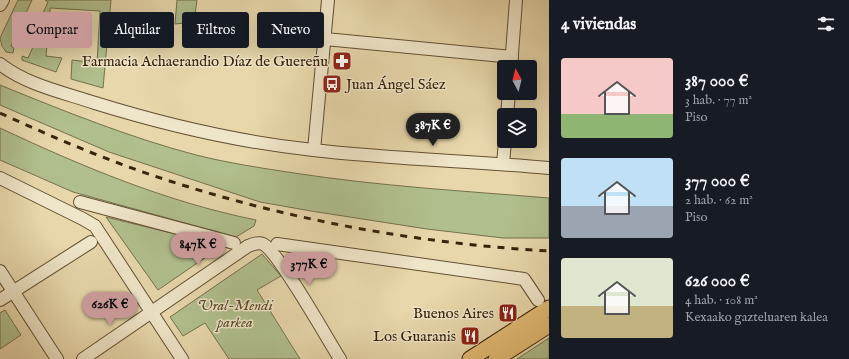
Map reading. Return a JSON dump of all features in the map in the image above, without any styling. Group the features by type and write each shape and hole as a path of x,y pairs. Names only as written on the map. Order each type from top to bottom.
{"main road":[{"path":"470,359 543,304"},
{"path":"496,359 549,325"}],"street":[{"path":"0,5 3,0"},
{"path":"328,0 324,39 497,60"},
{"path":"512,60 516,0"},
{"path":"314,150 323,48"},
{"path":"0,64 20,77"},
{"path":"0,74 20,77 100,104 171,125 223,136 314,150 549,168"},
{"path":"503,164 504,148"},
{"path":"1,180 95,226 150,313 182,359"},
{"path":"80,202 234,243"},
{"path":"0,300 91,242"},
{"path":"83,359 248,246 256,243 267,247 279,261 340,359"},
{"path":"277,244 524,278 543,304"},
{"path":"0,271 57,359"}],"green space":[{"path":"18,0 32,0 27,12 12,12"},
{"path":"45,0 111,0 110,12 100,12 100,48 107,48 103,88 71,79 72,60 97,63 100,11 50,8 50,12 43,12 48,2"},
{"path":"177,0 197,0 195,12 182,12 182,23 175,24"},
{"path":"12,13 11,46 14,48 13,53 6,52 2,46 0,38"},
{"path":"33,48 47,48 46,56 62,58 56,72 22,60 22,56 28,58"},
{"path":"0,85 121,132 171,148 220,160 326,178 421,188 549,198 549,238 503,238 427,229 260,202 109,152 0,105"},
{"path":"0,128 94,170 126,182 190,204 256,220 254,226 236,237 73,192 0,160"},
{"path":"106,217 196,239 225,244 158,290"},
{"name":"Ural-Mendi parkea","path":"262,254 281,276 257,290 300,359 229,359 205,323 183,336 170,317"},
{"path":"5,310 21,335 0,349 0,313"},
{"path":"549,338 549,359 517,359"}],"railway":[{"path":"0,113 69,144 140,171 240,202 342,225 393,234 445,242 549,251"}],"place":[{"name":"Farmacia Achaerandio Díaz de Guereñu","path":"342,61"},
{"name":"Juan Ángel Sáez","path":"332,84"},
{"name":"Buenos Aires","path":"508,313"},
{"name":"Los Guaranis","path":"470,336"}]}
